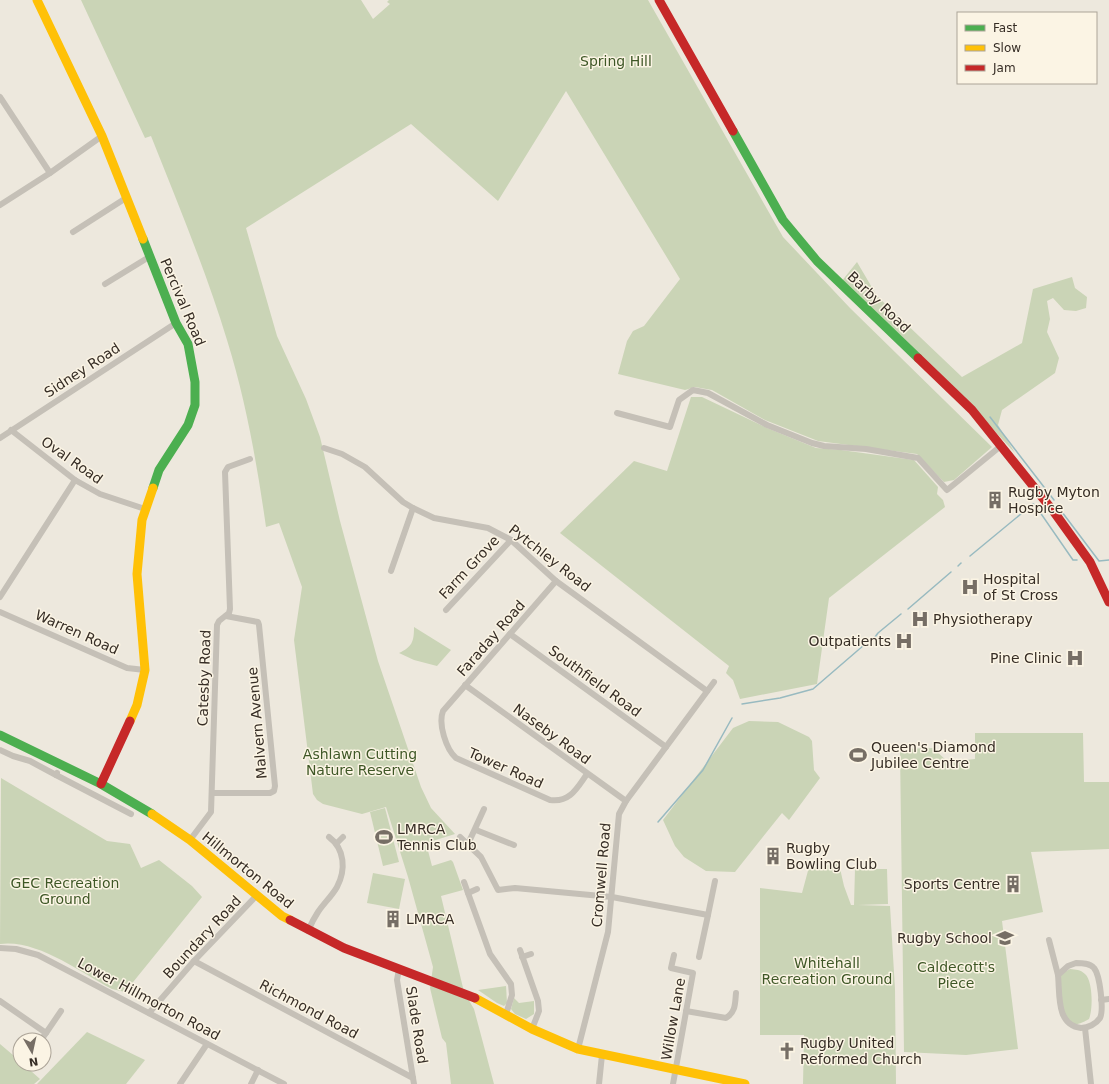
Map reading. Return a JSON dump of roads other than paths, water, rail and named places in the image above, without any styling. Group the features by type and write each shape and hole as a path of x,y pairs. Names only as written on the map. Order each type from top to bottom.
{"main road":[{"name":"Percival Road","path":"37,0 102,136 176,323 188,344 195,382 195,405 188,426 159,470 145,509 140,535 137,574 138,606 145,670 137,705 102,784"},
{"name":"Barby Road","path":"658,0 783,220 798,240 817,261 962,399 1002,445 1090,562 1109,602"},
{"name":"Hillmorton Road","path":"0,735 102,784 151,813 190,840 282,916 308,931 344,948 472,997 532,1029 578,1049 745,1084"}],"street":[{"path":"0,97 50,173"},
{"path":"0,205 50,173 102,136"},
{"path":"73,232 126,198"},
{"path":"105,284 149,257"},
{"name":"Sidney Road","path":"0,438 176,323"},
{"path":"617,413 670,427 679,400 693,390 708,393 767,424 812,443 824,446 866,449 918,458 947,490 1002,445"},
{"name":"Oval Road","path":"11,430 75,480 100,494 145,509"},
{"name":"Pytchley Road","path":"324,448 342,454 365,468 403,502 434,518 488,528 511,540 556,581 707,691"},
{"name":"Catesby Road","path":"190,840 211,812 217,626 219,621 229,613 230,605 225,472 228,467 250,459"},
{"path":"0,597 75,480"},
{"path":"391,571 414,508"},
{"name":"Farm Grove","path":"446,610 511,540"},
{"name":"Faraday Road","path":"443,711 556,581"},
{"name":"Warren Road","path":"0,612 127,668 145,670"},
{"name":"Malvern Avenue","path":"212,793 270,793 274,791 275,786 259,625 258,622 226,616"},
{"name":"Southfield Road","path":"510,634 666,747"},
{"name":"Cromwell Road","path":"578,1049 608,933 617,820 626,801 714,682"},
{"name":"Naseby Road","path":"466,685 626,801"},
{"name":"Tower Road","path":"443,711 441,722 449,750 462,762 550,800 558,801 572,795 587,774"},
{"path":"0,750 13,756 30,760 132,814"},
{"path":"56,775 62,764"},
{"path":"468,844 476,830 484,808"},
{"path":"476,830 514,845"},
{"path":"308,931 318,911 340,881 343,865 341,853 337,843 329,837"},
{"path":"337,843 343,837"},
{"path":"460,837 481,857 498,890 515,888 612,897 708,915"},
{"path":"699,957 715,881"},
{"path":"464,882 472,894 490,954 511,984 512,995 506,1014"},
{"name":"Boundary Road","path":"149,1013 194,961 258,895"},
{"path":"1048,940 1058,975 1062,1015 1066,1022 1076,1027 1085,1028 1093,1025 1099,1019 1102,1012 1098,976 1093,966 1085,963 1076,963 1068,966 1058,975"},
{"name":"Lower Hillmorton Road","path":"0,948 16,949 38,954 284,1084"},
{"path":"520,950 539,1006 539,1011 532,1029"},
{"path":"522,957 530,954"},
{"name":"Willow Lane","path":"674,955 671,968 693,973 674,1084"},
{"name":"Richmond Road","path":"194,961 414,1081"},
{"name":"Slade Road","path":"399,970 397,980 414,1081"},
{"path":"686,1011 726,1018 732,1015 734,1011 736,993"},
{"path":"1101,1000 1109,999"},
{"path":"0,1001 45,1032"},
{"path":"47,1032 60,1012"},
{"path":"1085,1028 1090,1084"},
{"path":"180,1084 207,1044"},
{"path":"599,1084 602,1055"},
{"path":"251,1084 258,1070"}],"waterway":[{"path":"990,417 1054,500"},
{"path":"970,556 1033,504 1073,560 1077,560"},
{"path":"1062,512 1099,561 1109,560"},
{"path":"958,566 961,563"},
{"path":"908,609 951,572"},
{"path":"875,637 901,614"},
{"path":"742,704 780,698 813,689 864,645"},
{"path":"658,822 703,770 732,718"}],"place":[{"name":"Rugby Myton Hospice","path":"995,500"},
{"name":"Hospital of St Cross","path":"970,587"},
{"name":"Physiotherapy","path":"920,619"},
{"name":"Outpatients","path":"904,641"},
{"name":"Pine Clinic","path":"1075,658"},
{"name":"Queen's Diamond Jubilee Centre","path":"858,755"},
{"name":"LMRCA Tennis Club","path":"384,837"},
{"name":"Rugby Bowling Club","path":"773,856"},
{"name":"Sports Centre","path":"1013,884"},
{"name":"LMRCA","path":"393,919"},
{"name":"Rugby School","path":"1005,938"},
{"name":"Rugby United Reformed Church","path":"787,1051"}],"park label":[{"name":"Spring Hill","path":"616,61"},
{"name":"Ashlawn Cutting Nature Reserve","path":"360,762"},
{"name":"GEC Recreation Ground","path":"65,892"},
{"name":"Whitehall Recreation Ground","path":"827,972"},
{"name":"Caldecott's Piece","path":"956,976"}]}
